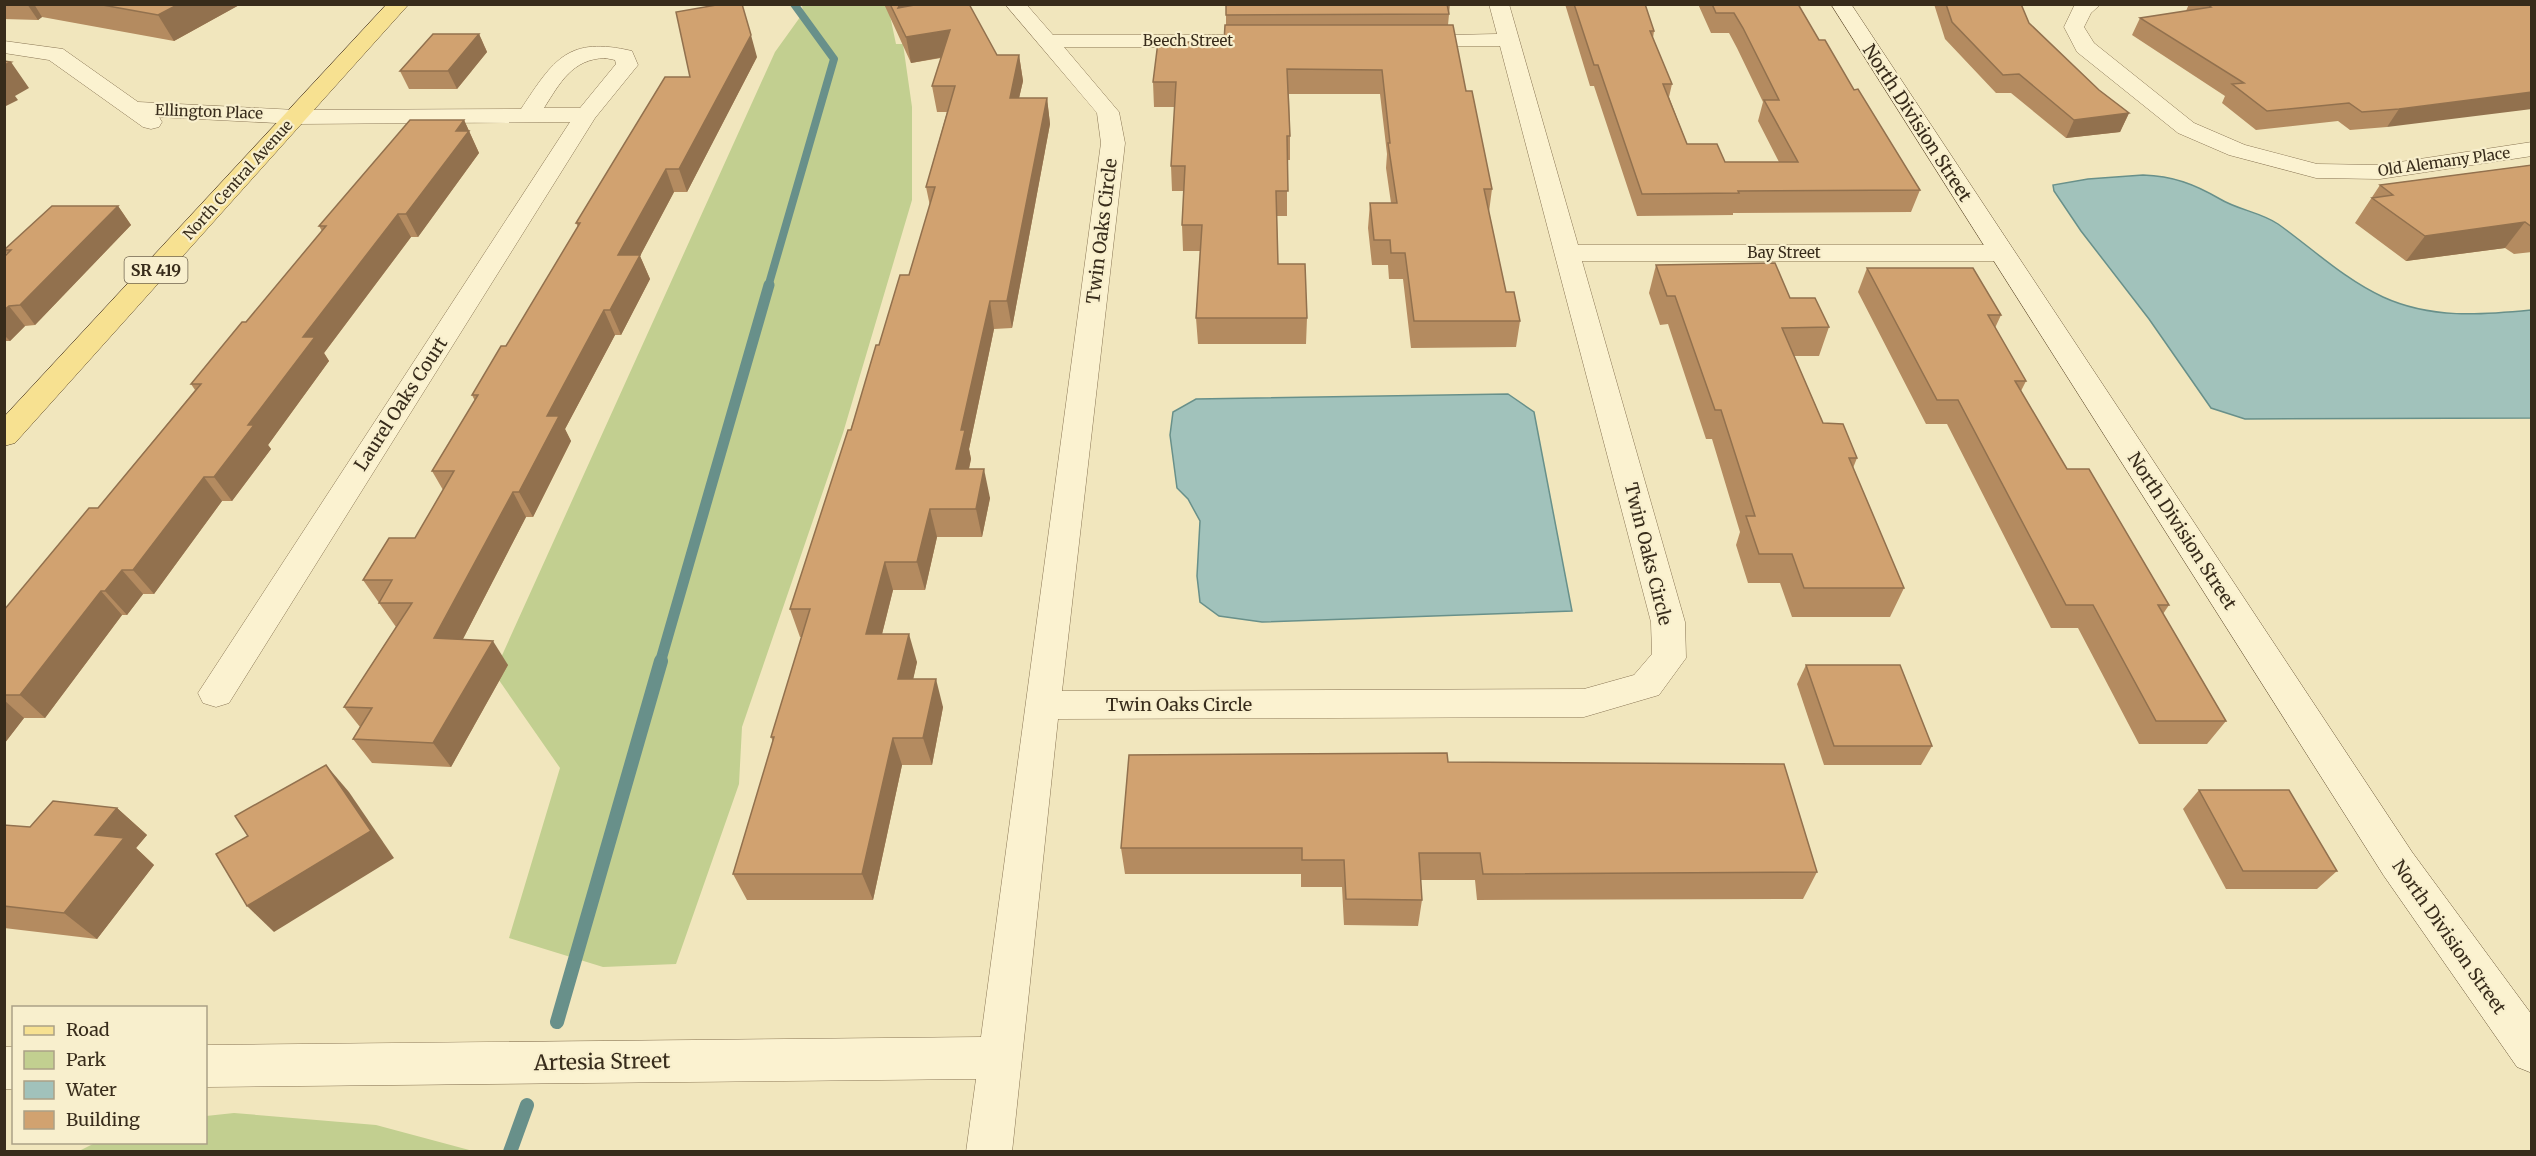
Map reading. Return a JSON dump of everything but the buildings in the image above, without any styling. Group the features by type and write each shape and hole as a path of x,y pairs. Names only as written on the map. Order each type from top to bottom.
{"main road":[{"name":"North Central Avenue","path":"4,436 399,4"}],"street":[{"name":"Twin Oaks Circle","path":"989,1152 1042,705 1113,143 1108,112 1015,4"},
{"name":"Twin Oaks Circle","path":"1042,705 1584,702 1646,685 1669,658 1668,622 1499,4"},
{"name":"North Division Street","path":"1840,4 2398,864 2532,1052"},
{"name":"Old Alemany Place","path":"2091,4 2082,9 2074,27 2085,46 2186,128 2237,150 2316,171 2380,172 2532,148"},
{"path":"1390,40 1508,40"},
{"name":"Beech Street","path":"1048,41 1284,41"},
{"name":"Ellington Place","path":"4,47 55,54 153,123 177,128 232,128 296,117"},
{"name":"Laurel Oaks Court","path":"216,693 586,115 627,65 624,56 594,52 575,57 560,67 528,115"},
{"path":"296,117 586,115"},
{"name":"Bay Street","path":"1567,253 2001,253"},
{"name":"Artesia Street","path":"207,1066 999,1058"}],"green space":[{"path":"802,5 885,5 889,11 896,44 903,44 912,107 912,200 843,433 742,727 739,784 676,964 603,967 509,938 560,768 494,673 775,52 803,13"},
{"path":"234,1113 376,1125 473,1151 79,1151 93,1144 207,1144 207,1116"}],"water":[{"path":"2143,175 2183,182 2227,203 2271,220 2355,282 2401,304 2456,314 2531,310 2531,418 2245,419 2211,408 2149,319 2081,231 2054,191 2053,185 2088,179"},
{"path":"1508,394 1534,412 1572,611 1262,622 1219,616 1200,602 1197,576 1200,521 1188,499 1177,488 1170,435 1173,412 1196,399"}],"waterway":[{"path":"768,287 834,59 794,4"},
{"path":"660,663 769,285"},
{"path":"557,1022 661,661"},
{"path":"510,1152 527,1105"}]}
